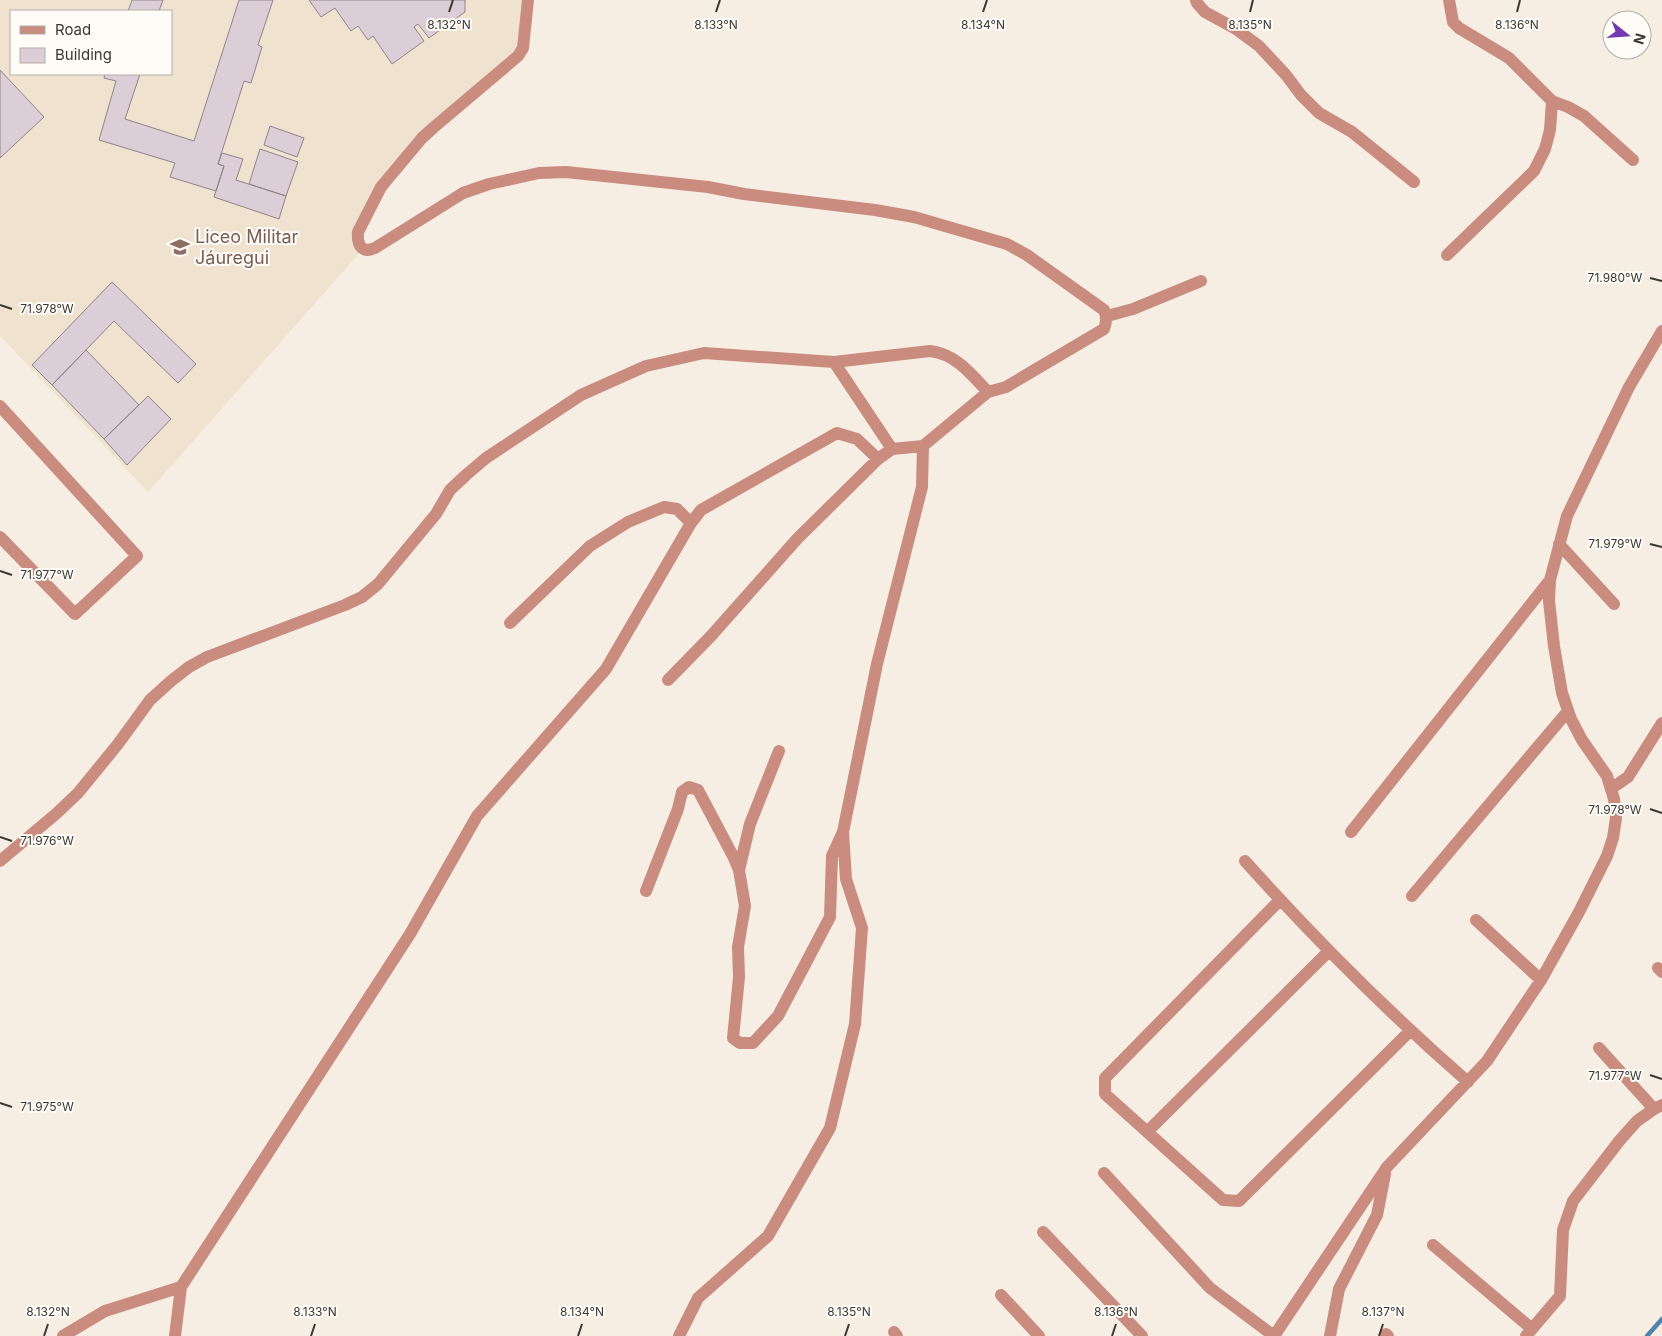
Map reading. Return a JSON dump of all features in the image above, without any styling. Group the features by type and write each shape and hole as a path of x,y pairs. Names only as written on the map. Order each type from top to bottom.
{"street":[{"path":"528,0 523,48 518,56 433,128 381,187 358,232 359,246 363,249 367,251 375,248 463,193 489,184 539,173 566,172 708,187 744,194 875,210 914,217 1007,244 1027,255 1104,310 1107,316 1104,329 1006,387 988,392 923,446 892,449 878,460 797,539 711,636 668,680"},
{"path":"1196,0 1205,12 1236,29 1259,46 1319,113 1352,132 1414,182"},
{"path":"1449,0 1454,22 1459,28 1509,58 1552,101 1584,116 1633,160"},
{"path":"1447,255 1534,171 1545,149 1550,130 1552,101"},
{"path":"1107,316 1133,309 1201,281"},
{"path":"1104,1173 1210,1288 1274,1336 1387,1167 1488,1061 1541,980 1579,912 1607,856 1613,838 1616,818 1612,788 1607,776 1582,740 1568,710 1557,670 1549,601 1550,580 1567,516 1629,387 1662,331"},
{"path":"0,861 78,793 118,744 150,700 170,681 207,657 346,605 362,597 378,584 436,514 450,490 466,475 486,458 581,395 646,366 704,353 834,362 930,350 940,352 957,360 988,392"},
{"path":"834,362 892,449"},
{"path":"0,406 138,556 75,614 0,536"},
{"path":"176,1336 181,1288 410,934 476,816 606,669 691,523 701,510 837,433 857,439 878,460"},
{"path":"646,891 678,809 682,792 689,787 698,790 739,870 745,906 738,947 739,977 733,1038 740,1043 753,1043 778,1016 830,917 832,856 843,832 877,664 922,488 923,446"},
{"path":"510,623 590,546 628,522 664,507 677,509 691,523"},
{"path":"1559,544 1614,604"},
{"path":"1352,832 1550,580"},
{"path":"1412,896 1568,710"},
{"path":"1612,788 1628,777 1662,723"},
{"path":"739,870 750,824 779,751"},
{"path":"679,1336 698,1298 768,1236 830,1128 855,1024 862,928 846,879 843,832"},
{"path":"1245,861 1328,951 1410,1030 1468,1082"},
{"path":"1280,900 1105,1078 1105,1094 1223,1200 1239,1201 1410,1030"},
{"path":"1476,920 1541,980"},
{"path":"1147,1132 1328,951"},
{"path":"1433,1245 1529,1333 1560,1296 1563,1230 1573,1201 1620,1140 1638,1121 1658,1107 1599,1048"},
{"path":"1330,1336 1339,1289 1377,1215 1387,1167"},
{"path":"1043,1232 1142,1336"},
{"path":"63,1336 105,1311 181,1288"},
{"path":"1001,1295 1039,1336"}],"shaded area":[{"name":"Liceo Militar Jáuregui","path":"0,0 528,0 523,48 422,138 358,232 363,249 148,492 0,336"}],"building":[{"path":"132,0 163,0 159,10 128,10"},
{"path":"239,0 273,0 258,45 262,47 251,83 244,81 218,164 224,166 216,191 170,177 175,163 99,140 116,81 104,78 105,75 140,75 125,119 194,141"},
{"path":"309,0 465,0 465,12 429,38 418,24 414,27 424,41 392,64 373,36 368,40 358,26 351,31 335,8 321,17"},
{"path":"0,70 44,117 0,158"},
{"path":"270,126 304,138 297,157 264,145"},
{"path":"260,149 298,162 286,196 249,184"},
{"path":"222,153 243,159 236,180 286,196 279,219 214,197 224,166 218,164"},
{"path":"112,282 196,364 178,383 114,321 52,385 32,365"},
{"path":"86,350 139,405 104,439 52,385"},
{"path":"148,396 171,419 127,465 104,439"}],"waterway":[{"path":"1647,1336 1662,1319"}],"place":[{"name":"Liceo Militar Jáuregui","path":"180,247"}]}
